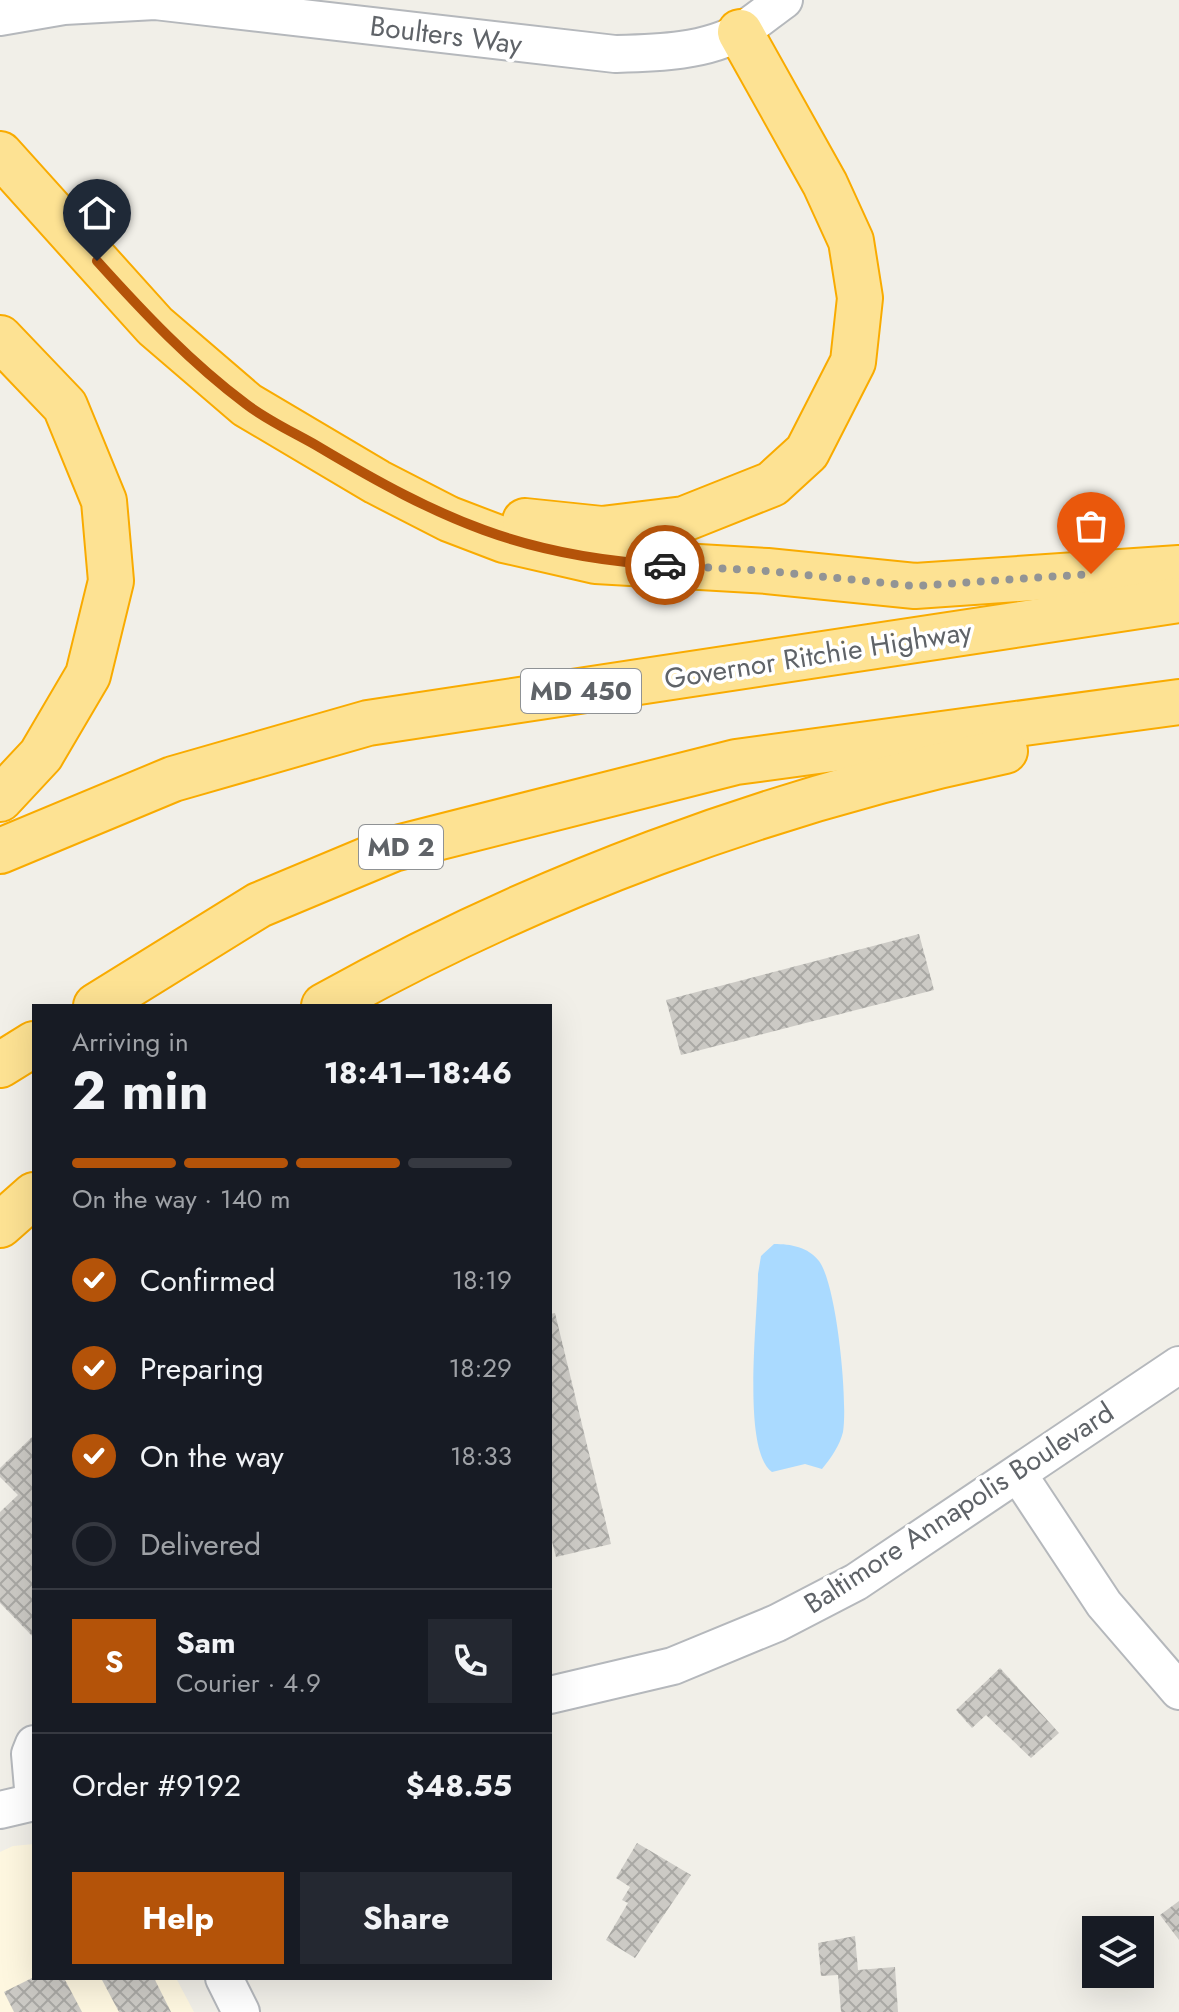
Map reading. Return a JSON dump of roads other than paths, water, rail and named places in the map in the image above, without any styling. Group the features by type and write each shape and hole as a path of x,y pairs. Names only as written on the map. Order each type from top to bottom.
{"highway":[{"path":"377,482 524,521 602,529 684,519 772,484 807,452 853,362 860,298 851,241 825,184 740,32"},
{"path":"0,154 166,335 247,405 377,482 449,519 504,540 596,561 767,571 915,586 1179,568"},
{"path":"0,338 65,406 104,501 111,581 88,675 41,755 0,799"},
{"name":"Governor Ritchie Highway","path":"0,851 173,779 368,723 1179,600"},
{"name":"MD 2","path":"99,1004 259,905 393,849 736,762 1179,702"},
{"path":"328,1004 492,921 602,873 731,826 965,760 1179,715"},
{"path":"0,1065 32,1045"},
{"path":"0,1225 32,1197"}],"street":[{"name":"Boulters Way","path":"0,17 64,6 155,1 615,54 683,50 740,32 784,0"},
{"name":"Baltimore Annapolis Boulevard","path":"552,1695 673,1666 777,1623 856,1582 1179,1365"},
{"path":"1018,1474 1104,1604 1179,1691"},
{"path":"32,1749 32,1778"},
{"path":"0,1810 32,1802"},
{"path":"225,1980 241,2012"}],"water":[{"path":"774,1244 799,1247 815,1256 831,1294 840,1344 844,1417 840,1442 822,1469 805,1464 772,1472 762,1459 757,1438 753,1380 758,1274 761,1256"}]}
